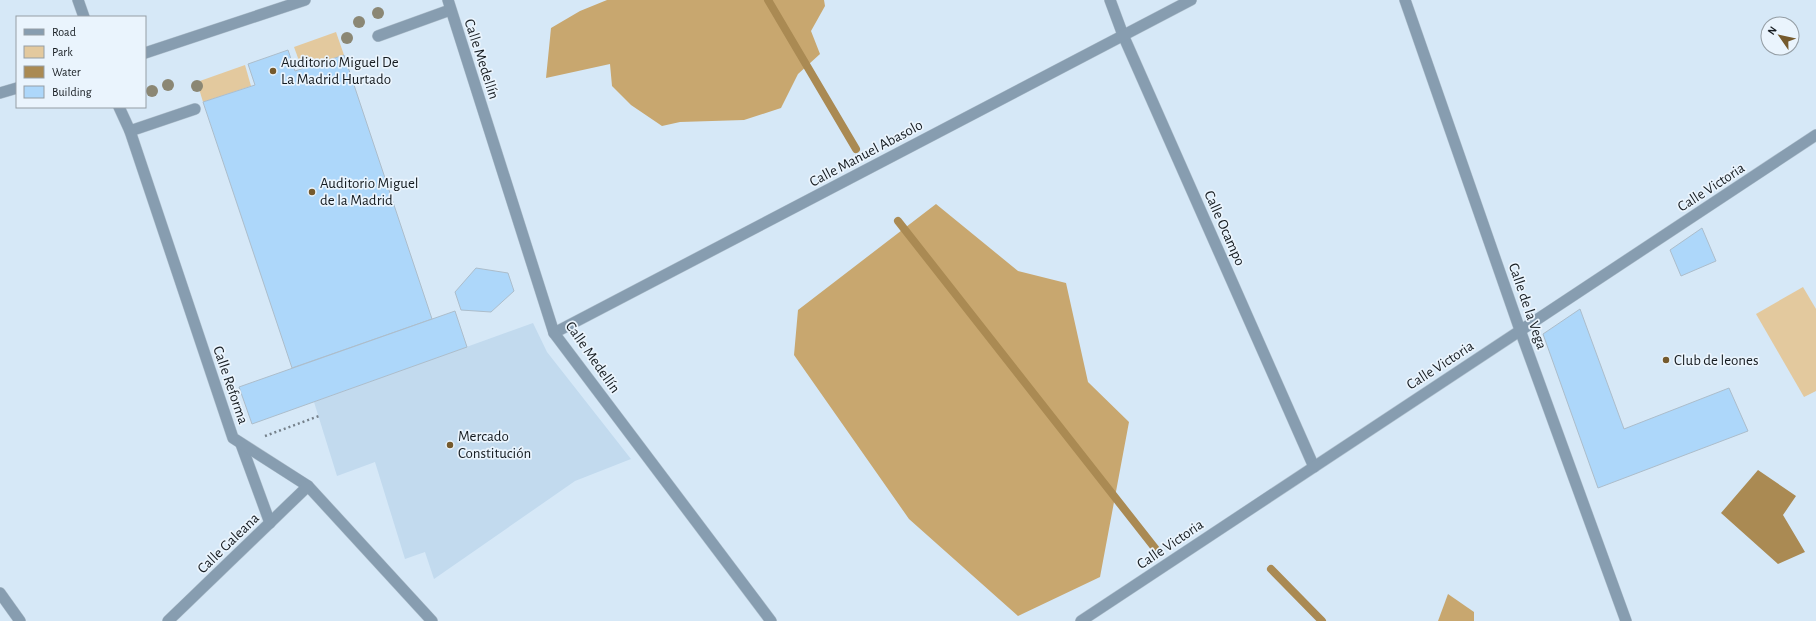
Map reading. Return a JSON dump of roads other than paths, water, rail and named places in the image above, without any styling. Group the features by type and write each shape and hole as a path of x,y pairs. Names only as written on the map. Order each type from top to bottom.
{"street":[{"path":"78,0 84,16"},
{"path":"146,53 305,0"},
{"name":"Calle Ocampo","path":"1110,0 1123,35 1314,467"},
{"name":"Calle Manuel Abasolo","path":"554,333 1191,0"},
{"name":"Calle de la Vega","path":"1405,0 1520,330 1626,621"},
{"path":"378,36 449,5"},
{"name":"Calle Medellín","path":"449,5 554,333 771,621"},
{"path":"0,93 16,88"},
{"name":"Calle Reforma","path":"119,108 130,131 233,438 308,486 432,621"},
{"path":"130,131 195,109"},
{"name":"Calle Victoria","path":"1082,621 1816,135"},
{"path":"241,444 270,523"},
{"name":"Calle Galeana","path":"168,621 308,486"},
{"path":"0,593 20,621"}],"water":[{"path":"1758,470 1796,496 1783,515 1805,552 1778,564 1721,513"}],"waterway":[{"path":"768,0 856,149"},
{"path":"898,221 1158,552"},
{"path":"1271,569 1322,621"}],"place":[{"name":"Auditorio Miguel De La Madrid Hurtado","path":"273,71"},
{"name":"Auditorio Miguel de la Madrid","path":"312,192"},
{"name":"Club de leones","path":"1666,360"},
{"name":"Mercado Constitución","path":"450,445"}]}
